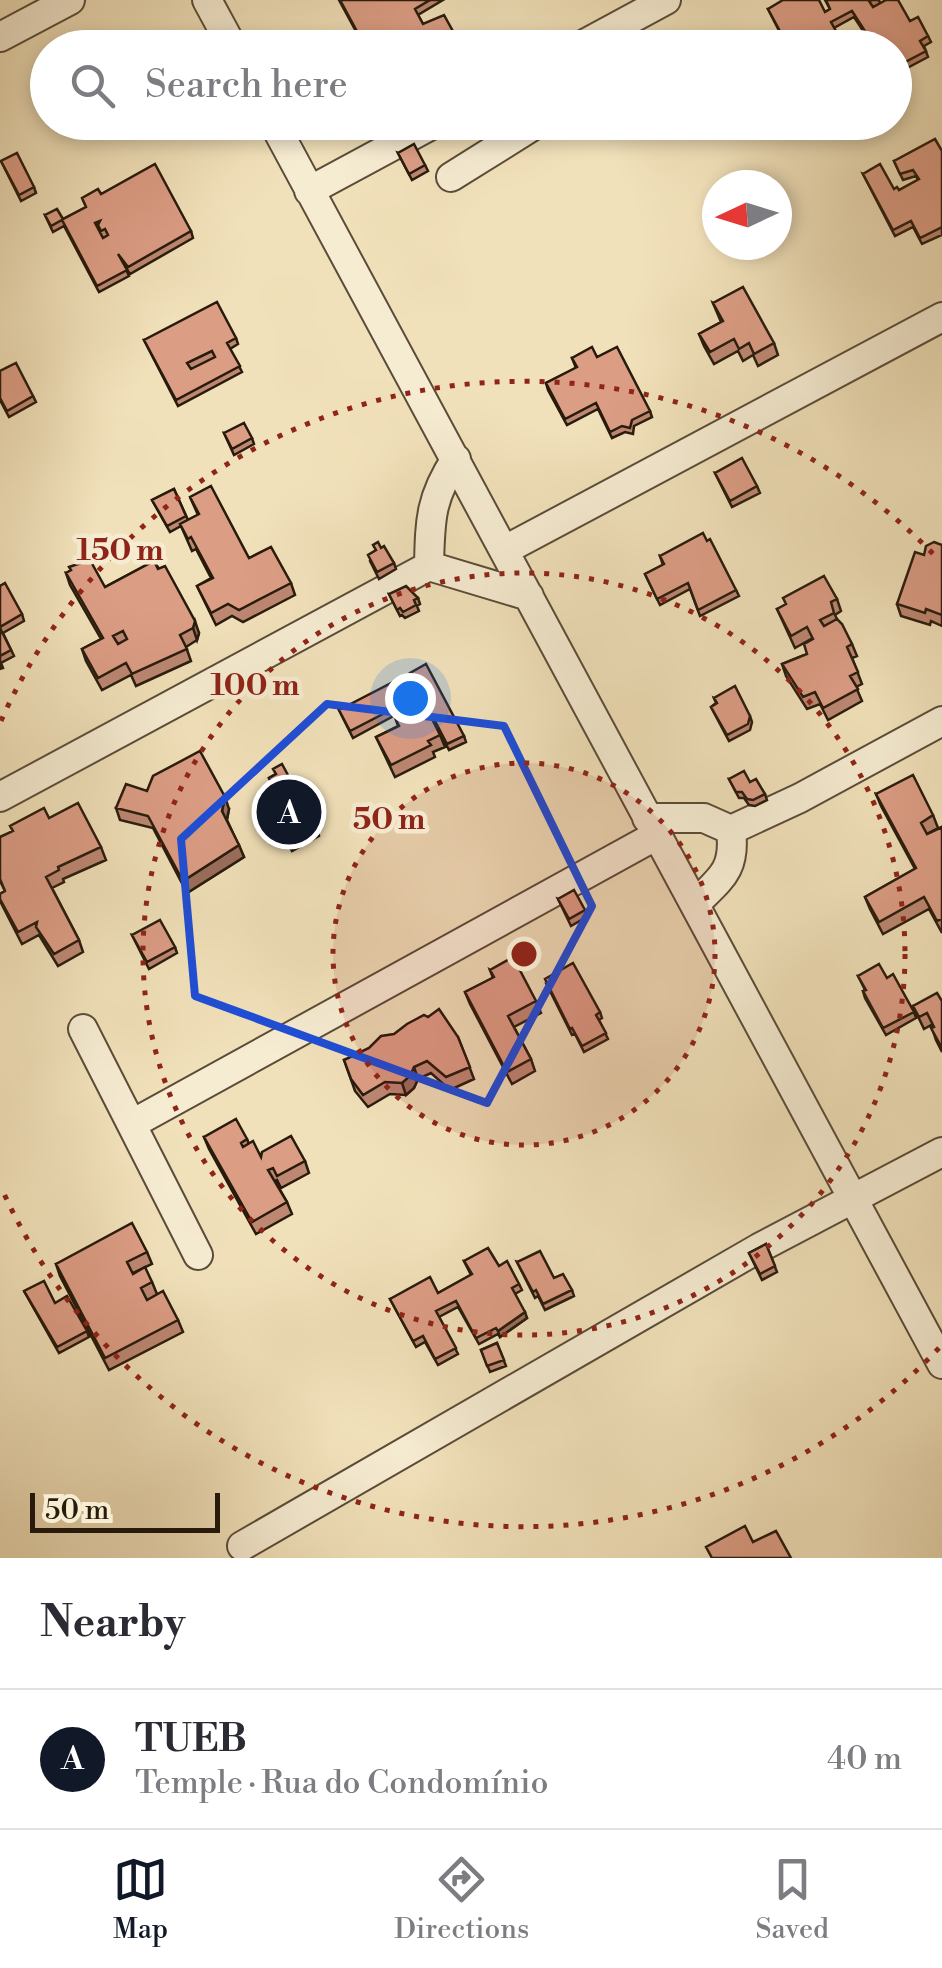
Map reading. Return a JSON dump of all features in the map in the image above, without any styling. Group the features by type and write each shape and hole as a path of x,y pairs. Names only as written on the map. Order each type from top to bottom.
{"street":[{"path":"0,37 70,0"},
{"path":"207,0 223,30"},
{"path":"611,30 666,0"},
{"path":"282,140 942,1364"},
{"path":"309,191 404,140"},
{"path":"451,178 511,140"},
{"path":"505,550 942,317"},
{"path":"430,566 435,499 439,485 456,460"},
{"path":"0,797 430,566 529,596"},
{"path":"132,1124 652,826 704,818 731,830 800,798 942,720"},
{"path":"695,904 732,863 731,830"},
{"path":"83,1029 198,1255"},
{"path":"242,1546 742,1258 942,1152"}],"highlighted area":[{"path":"327,704 504,726 592,906 487,1103 195,996 181,839"}],"building":[{"path":"340,0 430,0 415,9 423,24 444,15 452,30 356,30"},
{"path":"783,0 819,0 825,12 830,9 826,0 872,0 869,1 873,7 886,0 898,0 910,21 918,17 928,36 920,41 926,51 912,58 912,30 864,30 852,11 831,22 835,30 779,30 768,9"},
{"path":"935,139 942,151 942,227 920,238 911,221 893,230 863,174 880,164 894,189 899,190 919,179 913,170 900,174 894,161"},
{"path":"414,144 425,165 409,174 398,153"},
{"path":"17,153 34,187 19,195 1,161"},
{"path":"155,164 191,231 128,267 118,254 127,270 97,286 62,220 51,226 45,215 57,209 63,219 86,207 82,198 98,189 101,194"},
{"path":"743,287 774,343 754,354 749,343 739,349 734,339 710,352 699,334 723,321 713,303"},
{"path":"217,302 236,338 227,343 240,366 176,400 144,340","holes":["212,351 215,357 191,369 187,363"]},
{"path":"592,347 597,357 617,347 650,411 632,420 630,428 622,426 610,432 596,403 565,419 546,383 577,367 572,358"},
{"path":"16,363 33,396 7,411 0,398 0,371"},
{"path":"244,423 252,438 232,449 224,433"},
{"path":"742,458 757,486 730,501 715,473"},
{"path":"211,486 249,558 271,547 291,583 239,610 228,604 211,613 197,586 213,578 180,524 199,514 190,497"},
{"path":"174,489 186,516 167,526 152,500"},
{"path":"703,533 707,541 710,539 736,590 698,610 688,583 657,599 645,574 664,564 660,556"},
{"path":"378,542 394,563 377,572 368,555 376,550 373,545"},
{"path":"934,542 942,545 942,615 897,604 915,552 924,555 926,546"},
{"path":"90,560 105,587 154,561 158,569 165,566 195,621 193,628 180,635 187,649 132,674 126,663 98,678 82,649 103,638 66,573 71,570 69,567","holes":["123,631 127,639 118,644 113,636"]},
{"path":"824,576 837,599 831,602 834,613 820,620 824,626 837,619 842,624 852,644 847,647 858,672 850,676 858,689 823,708 815,692 803,697 782,664 807,654 804,644 813,639 807,627 791,636 777,609 786,604 783,598"},
{"path":"5,583 22,614 0,627 0,586"},
{"path":"406,586 418,598 414,600 416,605 403,612 397,610 389,594"},
{"path":"0,628 11,650 0,656"},
{"path":"426,664 464,736 447,744 410,673"},
{"path":"399,679 410,700 350,731 339,710"},
{"path":"735,686 750,716 748,724 727,735 711,707 717,703 714,698"},
{"path":"425,705 440,735 428,741 431,745 391,765 376,737 399,726 396,720"},
{"path":"200,751 225,797 222,811 239,845 183,881 148,816 116,808 126,784 147,791 153,776"},
{"path":"282,764 317,829 290,844 261,796 275,788 269,778 276,774 273,769"},
{"path":"744,771 750,782 756,779 765,794 753,800 736,792 729,779"},
{"path":"913,775 933,815 921,823 927,834 942,827 942,919 937,921 924,897 879,922 865,897 916,868 876,794"},
{"path":"78,803 101,847 58,867 46,877 79,940 54,954 36,927 37,922 18,932 0,899 5,891 0,879 0,837 13,831 10,826 44,808 49,818"},
{"path":"574,890 585,910 569,919 558,899"},
{"path":"160,920 175,947 147,962 132,935"},
{"path":"513,957 536,1001 508,1016 531,1059 507,1072 465,992 494,977 490,970"},
{"path":"573,963 600,1012 596,1015 606,1033 582,1046 545,979"},
{"path":"879,964 887,978 893,974 914,1012 883,1028 858,976"},
{"path":"937,993 942,1001 942,1048 927,1013 919,1017 913,1006"},
{"path":"439,1009 458,1037 470,1067 446,1077 427,1061 414,1067 402,1083 385,1082 363,1095 344,1060 369,1048 381,1036 394,1034"},
{"path":"236,1119 247,1139 241,1143 243,1147 253,1141 261,1157 262,1152 291,1136 305,1161 277,1176 273,1168 268,1170 287,1202 252,1222 204,1137"},
{"path":"132,1223 147,1252 127,1262 133,1274 145,1267 152,1282 141,1288 147,1300 163,1291 178,1320 105,1358 56,1264"},
{"path":"766,1244 775,1266 760,1274 749,1253"},
{"path":"488,1248 499,1266 507,1261 519,1284 512,1288 525,1312 498,1331 496,1328 476,1338 456,1301 436,1311 456,1348 435,1359 423,1336 413,1341 390,1299 430,1277 438,1293 472,1274 464,1261"},
{"path":"540,1251 554,1278 563,1274 572,1290 543,1304 517,1262"},
{"path":"44,1281 55,1303 67,1296 87,1331 57,1347 24,1291"},
{"path":"497,1343 504,1360 487,1366 481,1350"},
{"path":"745,1526 753,1542 776,1531 791,1558 712,1558 706,1547"}],"place":[{"name":"TUEB","path":"289,812"}]}
